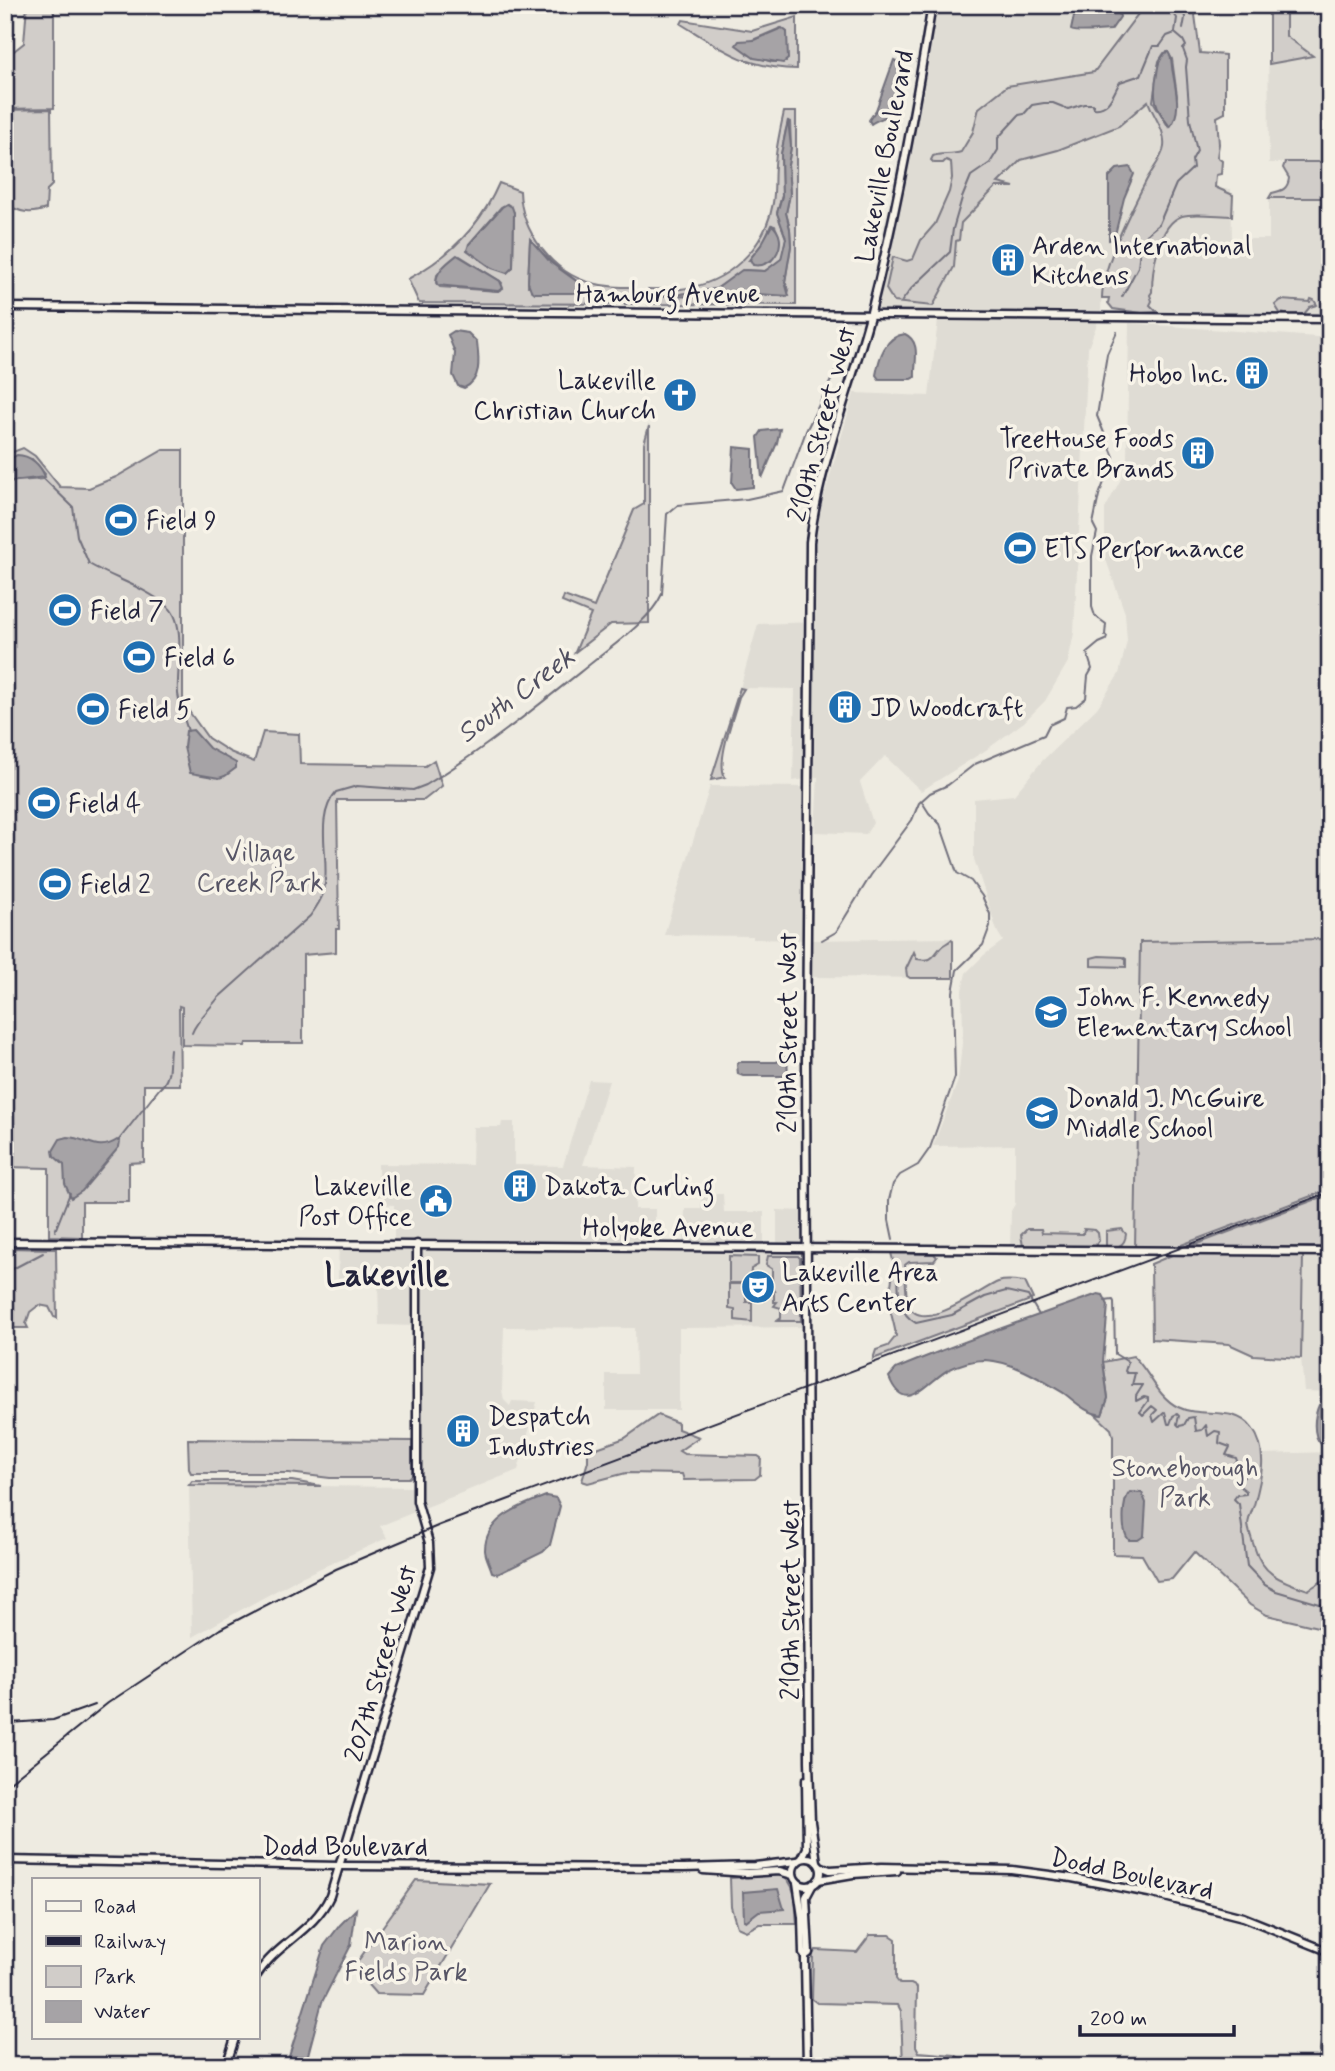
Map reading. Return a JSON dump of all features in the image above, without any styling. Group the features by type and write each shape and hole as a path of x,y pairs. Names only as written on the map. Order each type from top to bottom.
{"street":[{"name":"Lakeville Boulevard","path":"870,314 906,158 932,5"},
{"name":"Hamburg Avenue","path":"5,307 1330,319"},
{"name":"210th Street West","path":"818,1864 811,1822 809,1761 806,1247 810,542 818,493 870,314"},
{"name":"Holyoke Avenue","path":"5,1242 1330,1252"},
{"name":"207th Street West","path":"259,1973 274,1954 306,1929 320,1914 330,1896 430,1567 430,1548 417,1502 416,1244"},
{"name":"210th Street West","path":"800,1859 807,1848 806,1778 809,1761"},
{"path":"805,1956 808,1953 806,1897 821,1873 818,1864 809,1858 800,1859 793,1867 802,1917 805,1956 807,2066"},
{"name":"Dodd Boulevard","path":"5,1860 684,1868 755,1866 800,1859"},
{"name":"Dodd Boulevard","path":"818,1864 833,1870 863,1867 1012,1870 1136,1890 1253,1920 1330,1952"},
{"name":"Dodd Boulevard","path":"684,1868 733,1872 779,1871 793,1875"},
{"name":"Dodd Boulevard","path":"815,1882 853,1874 920,1869"},
{"path":"797,1882 805,1886 815,1882"},
{"path":"226,2066 235,2039"}],"shaded area":[{"path":"932,5 1145,5 1094,72 1007,86 979,108 973,132 957,159 956,226 1021,160 1058,150 1119,126 1154,96 1164,147 1133,205 1102,283 1101,313 1088,348 1074,633 1068,662 1045,701 1024,722 986,750 921,791 885,756 860,782 873,823 866,834 815,832 818,777 793,781 795,689 740,688 758,624 815,622 815,550 820,510 854,393 929,396 938,320 952,316 870,314 889,237"},
{"path":"1330,5 1330,162 1269,163 1268,7 1198,6"},
{"path":"1231,189 1232,239 1269,239 1269,198 1330,198 1330,316 1129,313 1180,190"},
{"path":"1129,323 1330,338 1330,939 1140,942 1135,1248 1010,1247 1011,1211 1015,1204 1015,1145 933,1146 958,1081 963,1034 962,990 966,973 1003,941 997,931 974,859 974,799 1014,795 1043,760 1097,708 1119,674 1127,641 1125,613 1105,557 1105,509 1122,477 1127,458"},
{"path":"710,786 809,787 806,940 753,939 753,936 664,935"},
{"path":"953,938 953,978 806,977 807,940"},
{"path":"589,1080 609,1081 583,1165 636,1167 635,1209 655,1209 655,1246 684,1246 685,1209 701,1209 702,1194 723,1194 724,1212 764,1212 764,1246 777,1247 777,1210 806,1211 807,1327 679,1328 679,1410 606,1410 606,1374 636,1374 635,1328 504,1327 504,1400 510,1406 512,1401 537,1402 518,1470 380,1526 387,1538 301,1577 192,1637 189,1485 417,1487 417,1326 379,1325 378,1279 338,1279 339,1243 394,1244 394,1205 378,1204 378,1164 472,1165 473,1127 501,1127 502,1122 514,1122 514,1165 563,1166"},
{"path":"1303,1247 1330,1247 1330,1392 1304,1391 1301,1358"},
{"path":"1330,1452 1330,1576 1309,1590 1280,1581 1258,1561 1248,1524 1260,1484 1263,1454"}],"green space":[{"path":"27,5 54,5 54,108 5,109 5,58 24,43"},
{"path":"1140,5 1199,5 1195,15 1200,53 1225,55 1225,113 1217,117 1217,157 1222,161 1221,174 1216,175 1215,187 1233,195 1232,216 1187,215 1167,228 1158,249 1150,295 1150,305 1157,312 1113,309 1108,303 1109,298 1102,298 1107,270 1118,238 1163,151 1163,135 1148,101 1119,126 1058,150 1021,160 998,183 1014,187 996,187 961,223 959,240 956,241 954,267 933,306 894,302 886,289 893,257 907,261 913,259 921,240 935,224 949,192 951,162 946,160 943,163 934,163 931,160 933,156 961,152 973,132 979,108 1007,86 1094,72 1144,6","holes":["1168,52 1172,59 1177,96 1168,126 1153,101 1159,61 1164,53"]},
{"path":"1269,7 1286,7 1286,36 1313,56 1269,64"},
{"path":"797,17 797,69 763,65 736,56 681,24 683,20 752,31","holes":["781,28 787,32 786,62 772,62 747,54 750,41"]},
{"path":"51,109 52,185 47,190 46,209 35,212 20,211 5,204 5,110"},
{"path":"784,112 796,112 796,305 648,304 648,289 681,289 714,280 728,272 753,249 769,220 773,203 778,138","holes":["790,121 790,194 786,213 791,246 785,282 789,290 787,297 762,294 659,296 716,289 745,270 765,271 782,259 786,238 777,213 782,196 781,154","771,225 775,226 779,240 775,256 771,261 749,260 764,241"]},
{"path":"1285,162 1330,162 1330,198 1269,198 1272,193 1287,185 1289,178 1283,168"},
{"path":"499,183 520,191 526,221 541,248 552,260 577,278 592,283 635,287 635,304 419,303 408,279 437,261 462,239 492,198","holes":["507,204 514,212 511,270 469,244 501,207","530,240 550,261 579,283 528,286","460,256 502,283 498,291 440,287 436,283 437,275"]},
{"path":"1311,299 1317,305 1310,307 1304,314 1280,313 1275,305 1281,300 1310,302"},
{"path":"649,426 649,623 611,624 575,652 591,614 562,602 564,596 594,607 634,510 644,504 644,444"},
{"name":"Village Creek Park","path":"23,448 35,456 60,487 89,488 116,477 163,450 183,450 183,703 208,738 230,752 254,762 263,732 299,734 300,764 425,766 434,760 442,786 424,800 337,800 339,929 336,929 336,952 303,955 303,1043 182,1045 182,1007 179,1006 180,1085 144,1085 144,1162 129,1163 129,1202 82,1202 82,1237 49,1236 49,1168 5,1167 5,482 43,479 45,474 32,459 5,462 5,455"},
{"path":"740,688 744,689 739,697 724,750 725,777 711,780"},
{"path":"1330,939 1330,1189 1176,1247 1135,1248 1140,942"},
{"path":"951,940 953,978 907,976 906,969 914,952 917,959 929,959"},
{"path":"1123,957 1126,959 1126,967 1091,966 1091,958"},
{"path":"1330,1194 1330,1247 1189,1247"},
{"path":"1027,1229 1041,1229 1042,1233 1083,1234 1084,1229 1095,1230 1099,1241 1094,1247 1023,1246 1021,1235"},
{"path":"1122,1229 1126,1234 1122,1244 1116,1247 1106,1246 1106,1231"},
{"path":"5,1248 56,1249 57,1318 49,1307 39,1305 30,1312 26,1324 28,1328 5,1328"},
{"path":"891,1253 934,1254 937,1257 934,1261 909,1262 905,1265 907,1299 914,1312 924,1315 937,1313 998,1282 1012,1280 1025,1282 1033,1299 873,1359 876,1350 888,1346 896,1336 889,1303 893,1271"},
{"path":"1172,1255 1303,1255 1301,1358 1253,1355 1229,1344 1152,1339 1151,1264"},
{"path":"729,1256 758,1257 758,1265 751,1269 750,1283 729,1283"},
{"path":"768,1256 800,1258 801,1321 777,1321 781,1318 781,1308 774,1306 777,1302 774,1302 772,1292 775,1291 772,1288 772,1269 766,1265"},
{"path":"729,1284 746,1284 746,1302 752,1302 752,1322 735,1320 735,1310 729,1309"},
{"name":"Stoneborough Park","path":"1133,1356 1164,1396 1178,1407 1236,1416 1252,1428 1262,1456 1259,1486 1248,1525 1258,1556 1274,1576 1308,1590 1330,1576 1330,1630 1267,1615 1250,1605 1194,1552 1172,1579 1157,1581 1142,1555 1113,1554 1113,1436 1111,1429 1095,1414 1102,1415 1108,1398 1103,1362"},
{"path":"658,1415 678,1423 678,1429 699,1437 679,1451 684,1454 758,1456 761,1458 760,1475 755,1479 684,1480 682,1474 626,1473 588,1483 582,1481 588,1451 625,1438"},
{"path":"188,1439 412,1441 412,1475 409,1478 330,1478 289,1473 191,1473"},
{"path":"192,1481 292,1481 321,1486 189,1485"},
{"path":"782,1875 793,1891 797,1924 759,1924 746,1931 737,1927 731,1907 730,1878"},
{"name":"Marion Fields Park","path":"416,1880 490,1884 424,1995 376,1994 353,1968"},
{"path":"870,1935 890,1935 896,1939 896,1979 900,1984 917,1987 916,2046 919,2052 955,2055 961,2059 961,2066 903,2066 901,2011 898,2005 817,2003 812,1999 813,1954 816,1950 857,1952"},
{"path":"1330,2024 1330,2066 1318,2066 1323,2025"}],"water":[{"path":"1114,10 1119,12 1120,17 1111,30 1071,30 1074,16"},
{"path":"782,28 787,32 788,59 783,63 754,58 736,45 739,41 754,40"},
{"path":"1168,52 1177,102 1176,115 1170,127 1158,108 1155,96 1159,63"},
{"path":"894,60 900,63 901,68 900,89 894,109 889,115 871,124 869,120 876,110"},
{"path":"788,120 791,147 788,165 790,194 786,213 791,246 785,282 789,296 659,296 716,289 742,270 765,271 781,259 786,238 777,213 782,196 781,154"},
{"path":"1130,167 1134,174 1124,198 1114,239 1109,240 1109,177 1117,169"},
{"path":"507,204 512,207 514,213 513,267 507,273 492,268 467,250 469,244"},
{"path":"772,225 780,238 778,252 768,263 753,265 750,259"},
{"path":"530,239 550,262 582,288 574,293 535,293 531,290 528,282"},
{"path":"457,255 500,281 503,288 498,291 437,285 439,272"},
{"path":"454,331 468,333 477,342 477,374 464,388 458,386 453,375 455,353 448,335"},
{"path":"905,334 914,342 915,377 879,379 876,375 884,349 892,339"},
{"path":"780,429 762,478 758,437 762,431"},
{"path":"734,447 753,449 753,487 736,489 732,483"},
{"path":"17,455 34,462 45,477 5,482 5,462"},
{"path":"193,730 209,748 236,763 236,768 219,778 190,773 184,747 186,731"},
{"path":"782,1055 787,1056 788,1076 738,1074 739,1062 777,1062"},
{"path":"68,1137 98,1145 120,1141 119,1147 82,1191 71,1198 65,1184 64,1165 54,1156 53,1151 60,1139"},
{"path":"1098,1294 1103,1295 1108,1305 1103,1362 1108,1398 1102,1415 1086,1410 1027,1372 996,1361 980,1360 956,1366 909,1396 902,1395 895,1389 889,1377 896,1369 921,1359"},
{"path":"1330,1403 1330,1445 1321,1444 1318,1440 1315,1425 1319,1405"},
{"path":"1130,1492 1142,1493 1146,1503 1144,1536 1138,1540 1129,1540 1125,1530 1124,1509"},
{"path":"546,1496 556,1498 560,1506 550,1545 543,1552 498,1574 492,1572 485,1550 491,1529 506,1514"},
{"path":"778,1889 784,1909 759,1911 744,1920 743,1892"},
{"path":"356,1909 351,1945 322,2002 305,2066 286,2066 324,1946"}],"waterway":[{"path":"6,13 14,5"},
{"name":"South Creek","path":"1174,5 1173,13 1177,18 1175,32"},
{"name":"South Creek","path":"1183,5 1183,29"},
{"name":"South Creek","path":"902,301 950,252 953,229 971,176 990,163 998,150 998,138 1019,115 1024,114 1032,105 1044,103 1053,103 1068,109 1084,104 1093,104 1094,108 1104,106 1120,82 1141,75 1153,46 1160,46 1167,36 1175,33"},
{"path":"1122,297 1138,267 1140,249 1148,233 1159,224 1176,184 1193,168 1192,160 1197,151 1190,120 1187,60 1183,49 1186,46 1176,34"},
{"path":"822,940 836,932 871,875 912,820 919,803 975,764 1044,735 1049,725 1064,718 1067,707 1076,706 1086,698 1088,676 1092,669 1087,653 1107,637 1106,624 1095,616 1092,607 1092,556 1097,532 1093,524 1099,495 1114,457 1097,416 1107,354 1117,332"},
{"name":"South Creek","path":"192,1033 218,998 310,916 318,904 326,879 325,814 336,792 357,786 413,790 426,785 512,726 622,639 650,613 662,594 667,514 678,505 747,499 784,491 806,431 837,368"},
{"path":"44,479 73,507 77,536 89,564 148,593 173,612 180,646 178,694 188,731"},
{"path":"893,1239 889,1220 889,1200 893,1184 900,1175 918,1165 930,1148 955,1077 953,992 957,970 983,945 990,926 990,914 982,896 971,881 957,873 940,824 922,802"},
{"name":"South Creek","path":"118,1141 166,1080 170,1049"},
{"name":"South Creek","path":"55,1231 70,1193"},
{"name":"South Creek","path":"5,1273 43,1253"},
{"path":"898,1266 901,1306 916,1323 952,1315 985,1297 1006,1291 1028,1296 1039,1315"},
{"path":"1105,1301 1114,1302 1115,1354 1128,1362 1125,1371 1127,1373 1135,1373 1132,1385 1143,1385 1136,1401 1148,1398 1140,1412"},
{"path":"1140,1412 1143,1415 1152,1406 1157,1410 1152,1415 1154,1422 1165,1412 1168,1424 1177,1414 1179,1426 1184,1425 1188,1418 1194,1417 1196,1431 1202,1430 1206,1425 1208,1436 1215,1431 1220,1432 1219,1443 1230,1447 1226,1455 1236,1458 1237,1461 1230,1469 1243,1474 1244,1477 1236,1483 1246,1494 1237,1495 1234,1499 1239,1504 1247,1566 1265,1585 1276,1591 1330,1607"}],"railway":[{"path":"5,1786 108,1703 220,1629 336,1569 440,1525 1330,1192"},
{"path":"10,1723 53,1720 95,1705"}],"place":[{"name":"Arden International Kitchens","path":"1008,260"},
{"name":"Hobo Inc.","path":"1252,373"},
{"name":"Lakeville Christian Church","path":"680,395"},
{"name":"TreeHouse Foods Private Brands","path":"1198,453"},
{"name":"Field 9","path":"121,520"},
{"name":"ETS Performance","path":"1020,548"},
{"name":"Field 7","path":"65,610"},
{"name":"Field 6","path":"139,657"},
{"name":"JD Woodcraft","path":"845,707"},
{"name":"Field 5","path":"93,709"},
{"name":"Field 4","path":"44,803"},
{"name":"Field 2","path":"55,884"},
{"name":"John F. Kennedy Elementary School","path":"1051,1012"},
{"name":"Donald J. McGuire Middle School","path":"1042,1113"},
{"name":"Dakota Curling","path":"520,1186"},
{"name":"Lakeville Post Office","path":"436,1201"},
{"name":"Lakeville Area Arts Center","path":"758,1287"},
{"name":"Despatch Industries","path":"463,1431"}],"district":[{"name":"Lakeville","path":"387,1273"}]}
